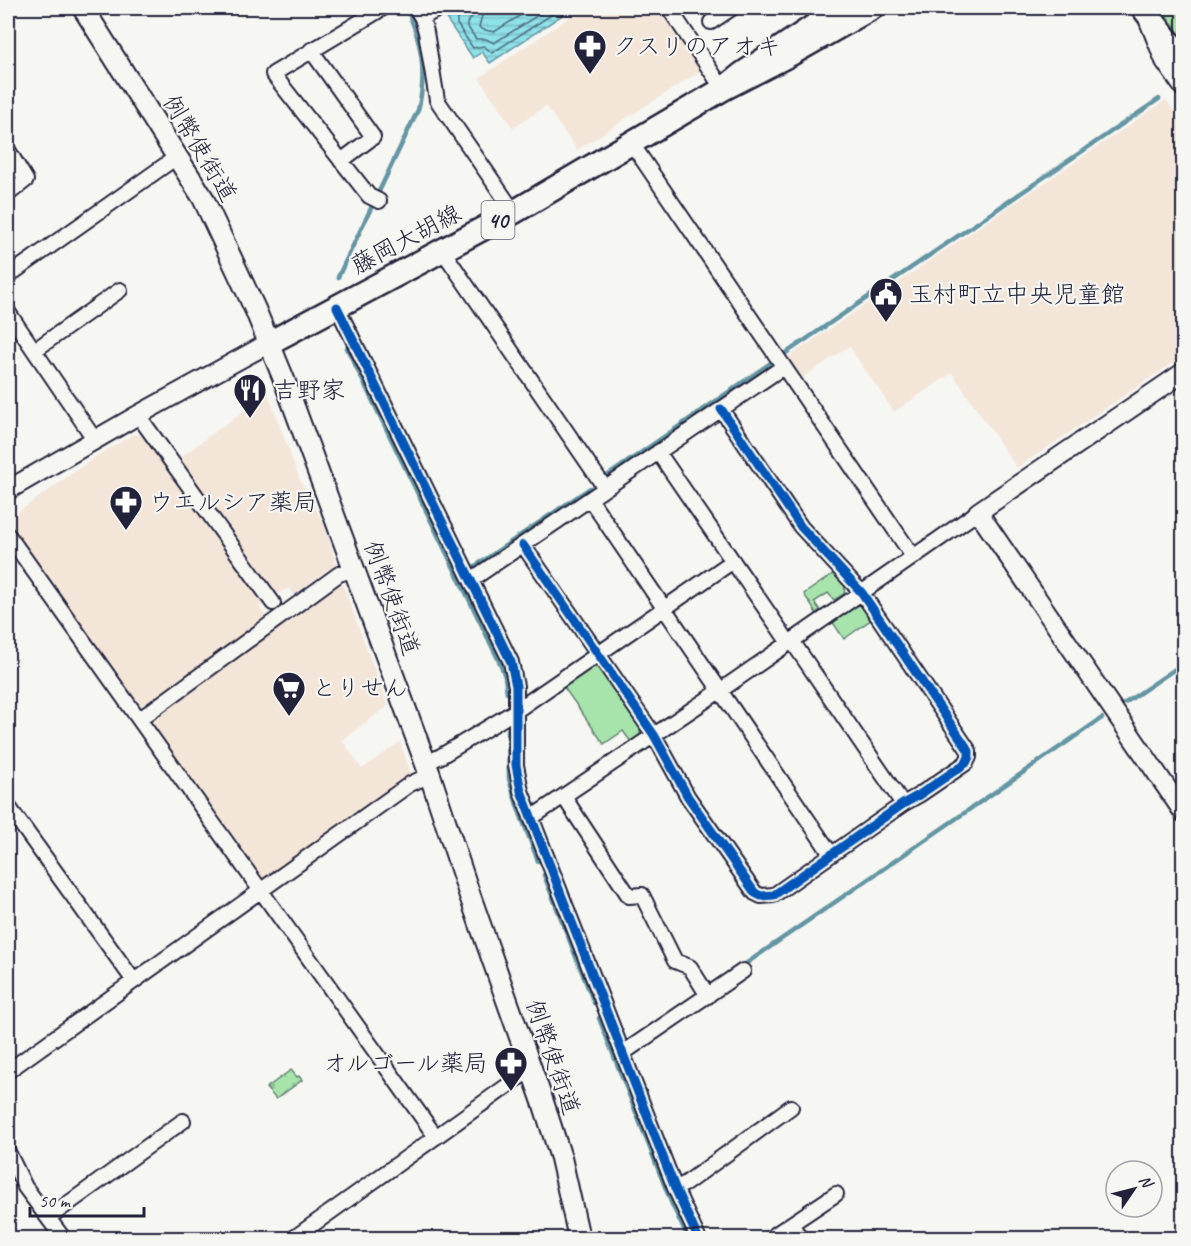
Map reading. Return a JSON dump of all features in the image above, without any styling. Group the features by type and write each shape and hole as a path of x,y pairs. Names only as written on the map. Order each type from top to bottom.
{"main road":[{"name":"例幣使街道","path":"83,8 203,198 269,343 428,769 469,893 533,1072 561,1158 579,1239"},
{"name":"藤岡大胡線","path":"723,89 841,8"},
{"path":"817,24 852,8"},
{"name":"藤岡大胡線","path":"269,343 514,212 723,89 872,8"},
{"path":"1144,8 1184,61"}],"street":[{"path":"374,199 273,74 383,8"},
{"path":"440,8 419,13 431,55 437,100 514,212"},
{"path":"669,8 723,89"},
{"path":"711,22 732,8"},
{"path":"1144,8 1165,61 1184,88"},
{"path":"311,50 373,137 341,161"},
{"path":"632,144 912,555"},
{"path":"8,150 26,180 8,194"},
{"path":"8,276 178,156"},
{"path":"442,251 605,488"},
{"path":"35,350 120,290"},
{"path":"337,307 511,662 516,686 516,765 521,791 675,1188 698,1239"},
{"path":"8,312 95,440"},
{"path":"8,490 269,343"},
{"path":"471,580 783,367"},
{"path":"531,818 721,690 912,555 1184,372"},
{"path":"523,545 654,735 688,796 756,893 761,896 774,895 966,762 969,751 862,592 801,527 721,409"},
{"path":"138,415 273,603"},
{"path":"658,452 903,804"},
{"path":"590,499 831,854"},
{"path":"978,512 1184,813"},
{"path":"8,535 436,1137"},
{"path":"8,1071 414,781 441,756 517,710 733,561"},
{"path":"140,719 339,574 355,569"},
{"path":"564,796 629,896 642,895 675,961 690,967 708,996"},
{"path":"8,806 134,981"},
{"path":"623,1053 743,971"},
{"path":"294,1239 521,1076 533,1072"},
{"path":"675,1188 685,1184 791,1107"},
{"path":"48,1218 183,1121"},
{"path":"8,1152 25,1187 63,1239"},
{"path":"770,1239 836,1194"},
{"path":"791,1225 801,1239"}],"shaded area":[{"path":"583,8 659,8 702,70 577,150 546,106 513,128 479,78"},
{"path":"1166,100 1183,124 1183,356 1017,468 952,373 894,412 849,346 801,379 787,358"},
{"path":"268,393 299,478 325,526 336,564 294,595 289,588 275,595 178,459"},
{"path":"134,434 143,436 263,604 259,607 266,617 147,705 137,704 12,530 13,516 95,457"},
{"path":"337,585 343,585 388,706 342,740 362,769 400,742 411,774 262,882 153,725 155,714"}],"green space":[{"path":"1161,8 1180,8 1183,12 1183,38"},
{"path":"836,572 846,580 844,594 834,600 828,593 814,602 820,610 816,613 804,594"},
{"path":"850,603 863,606 872,619 844,639 830,618"},
{"path":"591,667 600,668 640,727 640,736 631,742 623,731 604,744 563,686"},
{"path":"291,1070 302,1080 276,1099 266,1088"}],"water":[{"path":"465,8 573,8 490,63 482,52 473,58 447,20"}],"waterway":[{"path":"338,277 418,110 422,84 421,58 416,33 406,8"},
{"path":"786,353 1159,99"},
{"path":"347,348 501,665 507,693"},
{"path":"607,476 769,364"},
{"path":"471,569 590,488"},
{"path":"1125,703 1184,663"},
{"path":"741,967 1102,718"},
{"path":"508,730 509,779 538,861"},
{"path":"544,875 594,1003"},
{"path":"599,1018 671,1202 688,1238"}],"cycle path":[{"path":"337,307 511,662 516,686 516,765 521,791 675,1188 698,1238"},
{"path":"523,545 654,735 688,797 755,893 761,896 774,895 903,804 966,763 969,751 862,593 801,527 721,409"}],"place":[{"name":"クスリのアオキ","path":"590,75"},
{"name":"玉村町立中央児童館","path":"886,323"},
{"name":"吉野家","path":"250,419"},
{"name":"ウエルシア薬局","path":"126,531"},
{"name":"とりせん","path":"289,717"},
{"name":"オルゴール薬局","path":"511,1092"}]}
